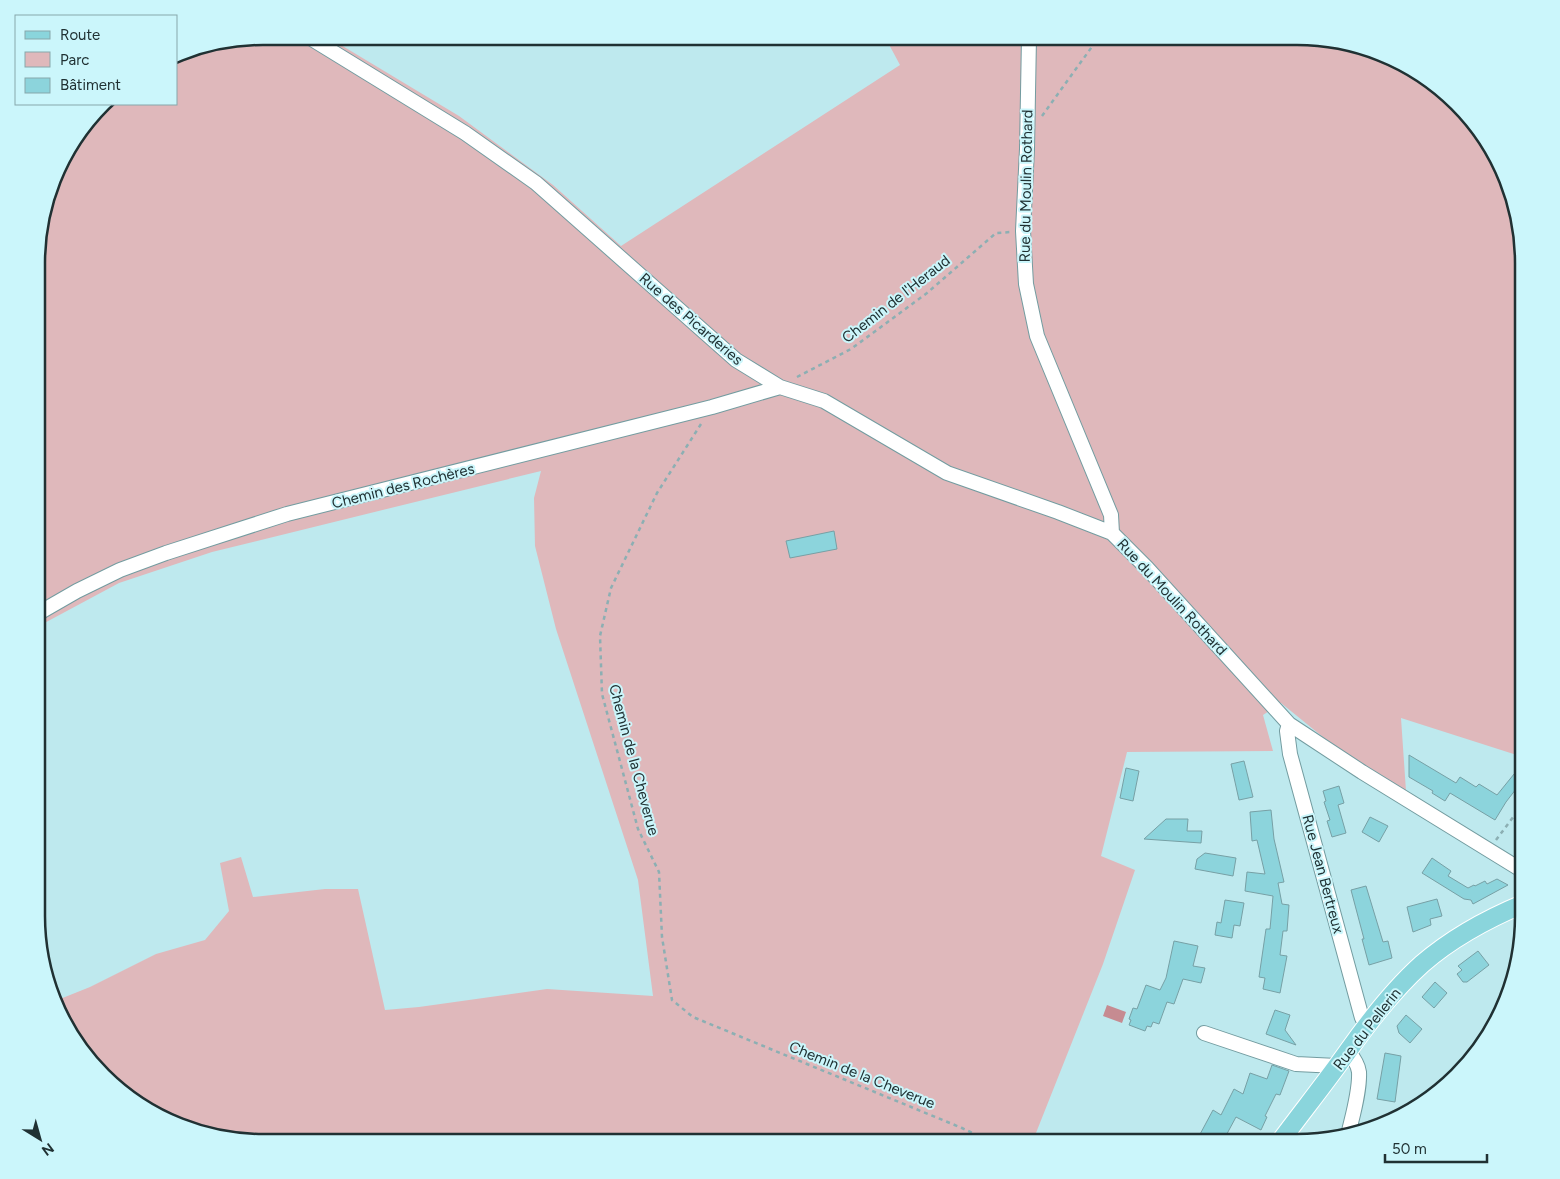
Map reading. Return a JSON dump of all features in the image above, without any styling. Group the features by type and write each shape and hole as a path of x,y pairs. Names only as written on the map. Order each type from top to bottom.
{"main road":[{"name":"Rue du Pellerin","path":"1286,1134 1368,1022 1422,964 1459,937 1497,915 1515,907"}],"street":[{"name":"Rue des Picarderies","path":"322,45 464,133 536,183 736,360 780,386 824,401 947,473 1112,533"},
{"name":"Rue du Moulin Rothard","path":"1029,45 1023,231 1026,284 1037,336 1111,515 1112,533 1147,568 1289,724 1362,772 1515,866"},
{"name":"Chemin des Rochères","path":"45,609 120,570 166,553 288,514 712,407 780,386"},
{"name":"Rue Jean Bertreux","path":"1289,724 1287,731 1290,754 1362,1018 1368,1022"},
{"path":"1204,1033 1296,1064 1337,1066"},
{"path":"1348,1051 1359,1071 1355,1109 1350,1128"}],"path":[{"path":"1042,116 1093,45"},
{"name":"Chemin de l'Heraud","path":"780,386 851,349 927,293 996,233 1023,231"},
{"name":"Chemin de la Cheverue","path":"712,407 653,502 611,588 600,636 602,694 638,829 658,872 662,938 672,1000 693,1017 974,1134"},
{"path":"1488,850 1515,815"}],"green space":[{"path":"249,45 341,45 459,116 553,185 621,246 900,65 889,45 1311,45 1354,52 1394,67 1406,74 1441,99 1461,119 1493,166 1508,206 1515,249 1515,754 1401,718 1406,791 1334,746 1281,703 1263,715 1273,751 1127,752 1101,856 1135,870 1103,964 1036,1134 249,1134 206,1127 166,1112 154,1105 119,1080 99,1060 74,1025 61,998 90,987 156,954 205,940 229,911 220,863 241,857 253,897 325,889 358,889 385,1010 547,989 653,996 638,880 556,629 535,546 534,498 541,471 212,552 119,583 45,623 45,249 49,220 52,206 67,166 99,119 113,105 178,105 178,62 206,52"}],"shaded area":[{"path":"1107,1005 1126,1012 1122,1023 1103,1016"}],"building":[{"path":"834,531 837,549 790,558 786,541"},
{"path":"1409,755 1456,783 1460,777 1476,787 1479,784 1497,795 1515,773 1515,790 1495,820 1450,793 1445,801 1432,793 1433,791 1409,777"},
{"path":"1244,761 1253,797 1239,800 1231,764"},
{"path":"1126,768 1139,771 1133,801 1120,798"},
{"path":"1339,786 1344,803 1338,805 1346,833 1332,837 1327,821 1330,820 1324,802 1326,801 1323,791"},
{"path":"1271,810 1274,839 1284,882 1278,883 1282,904 1289,905 1287,931 1283,931 1280,955 1287,956 1280,993 1263,989 1265,978 1259,977 1266,929 1270,929 1273,896 1245,891 1247,872 1265,874 1257,840 1252,841 1250,812"},
{"path":"1370,817 1388,826 1379,842 1362,832"},
{"path":"1166,819 1188,819 1187,831 1202,831 1201,843 1144,839"},
{"path":"1205,853 1236,858 1233,876 1195,869 1197,859"},
{"path":"1432,858 1451,871 1448,876 1468,888 1485,881 1487,884 1497,879 1508,885 1473,904 1471,900 1464,899 1422,873"},
{"path":"1366,886 1383,942 1388,941 1392,958 1369,965 1351,890"},
{"path":"1437,899 1442,916 1430,919 1431,925 1413,932 1407,907"},
{"path":"1225,900 1244,903 1240,926 1234,925 1232,938 1215,935 1217,922 1221,923"},
{"path":"1174,941 1198,946 1193,966 1205,968 1201,983 1183,979 1174,1004 1167,1002 1159,1024 1153,1022 1151,1027 1147,1026 1145,1031 1129,1025 1133,1008 1137,1009 1146,985 1160,990 1166,978"},
{"path":"1478,951 1489,965 1467,982 1463,982 1457,974 1462,970 1458,966"},
{"path":"1435,982 1447,993 1434,1008 1422,997"},
{"path":"1275,1010 1290,1015 1285,1030 1296,1045 1266,1034"},
{"path":"1406,1015 1422,1029 1410,1043 1399,1033 1397,1026"},
{"path":"1385,1053 1401,1056 1395,1102 1377,1099"},
{"path":"1272,1065 1289,1071 1280,1095 1276,1094 1265,1116 1267,1117 1261,1130 1236,1117 1227,1134 1200,1134 1213,1110 1221,1115 1234,1089 1243,1094 1250,1073 1267,1079"}]}
